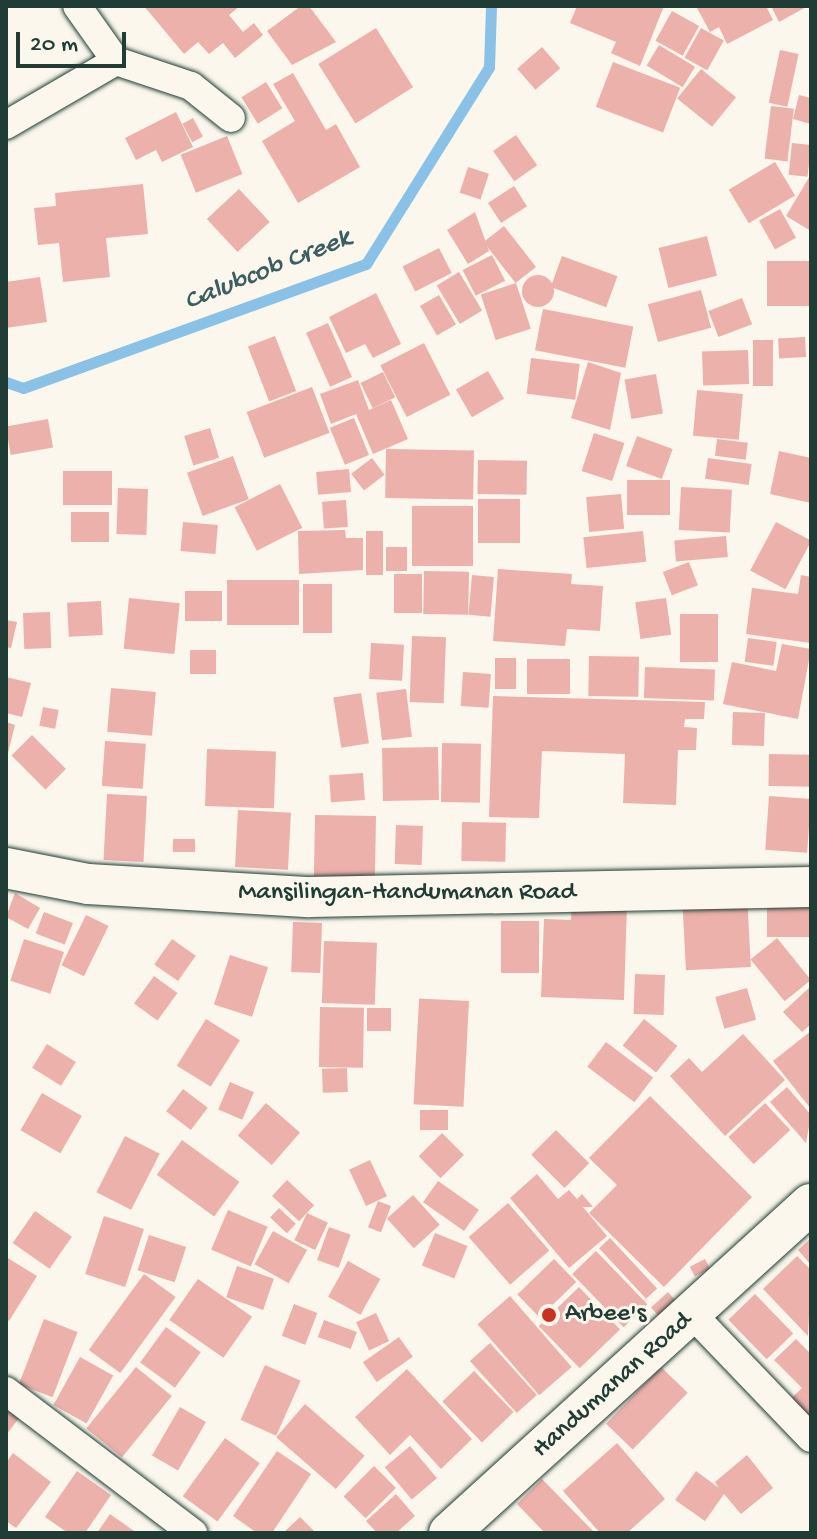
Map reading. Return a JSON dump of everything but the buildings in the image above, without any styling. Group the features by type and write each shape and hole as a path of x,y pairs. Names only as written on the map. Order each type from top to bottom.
{"street":[{"path":"77,6 116,61 191,86 231,118"},
{"path":"6,125 116,61"},
{"name":"Mansilingan-Handumanan Road","path":"6,868 88,884 326,897 811,887"},
{"name":"Handumanan Road","path":"449,1533 693,1315 811,1204"},
{"path":"693,1315 811,1438"},
{"path":"6,1391 193,1533"}],"waterway":[{"name":"Calubcob Creek","path":"6,382 23,388 366,264 489,67 491,6"}],"place":[{"name":"Arbee's","path":"549,1315"}]}
